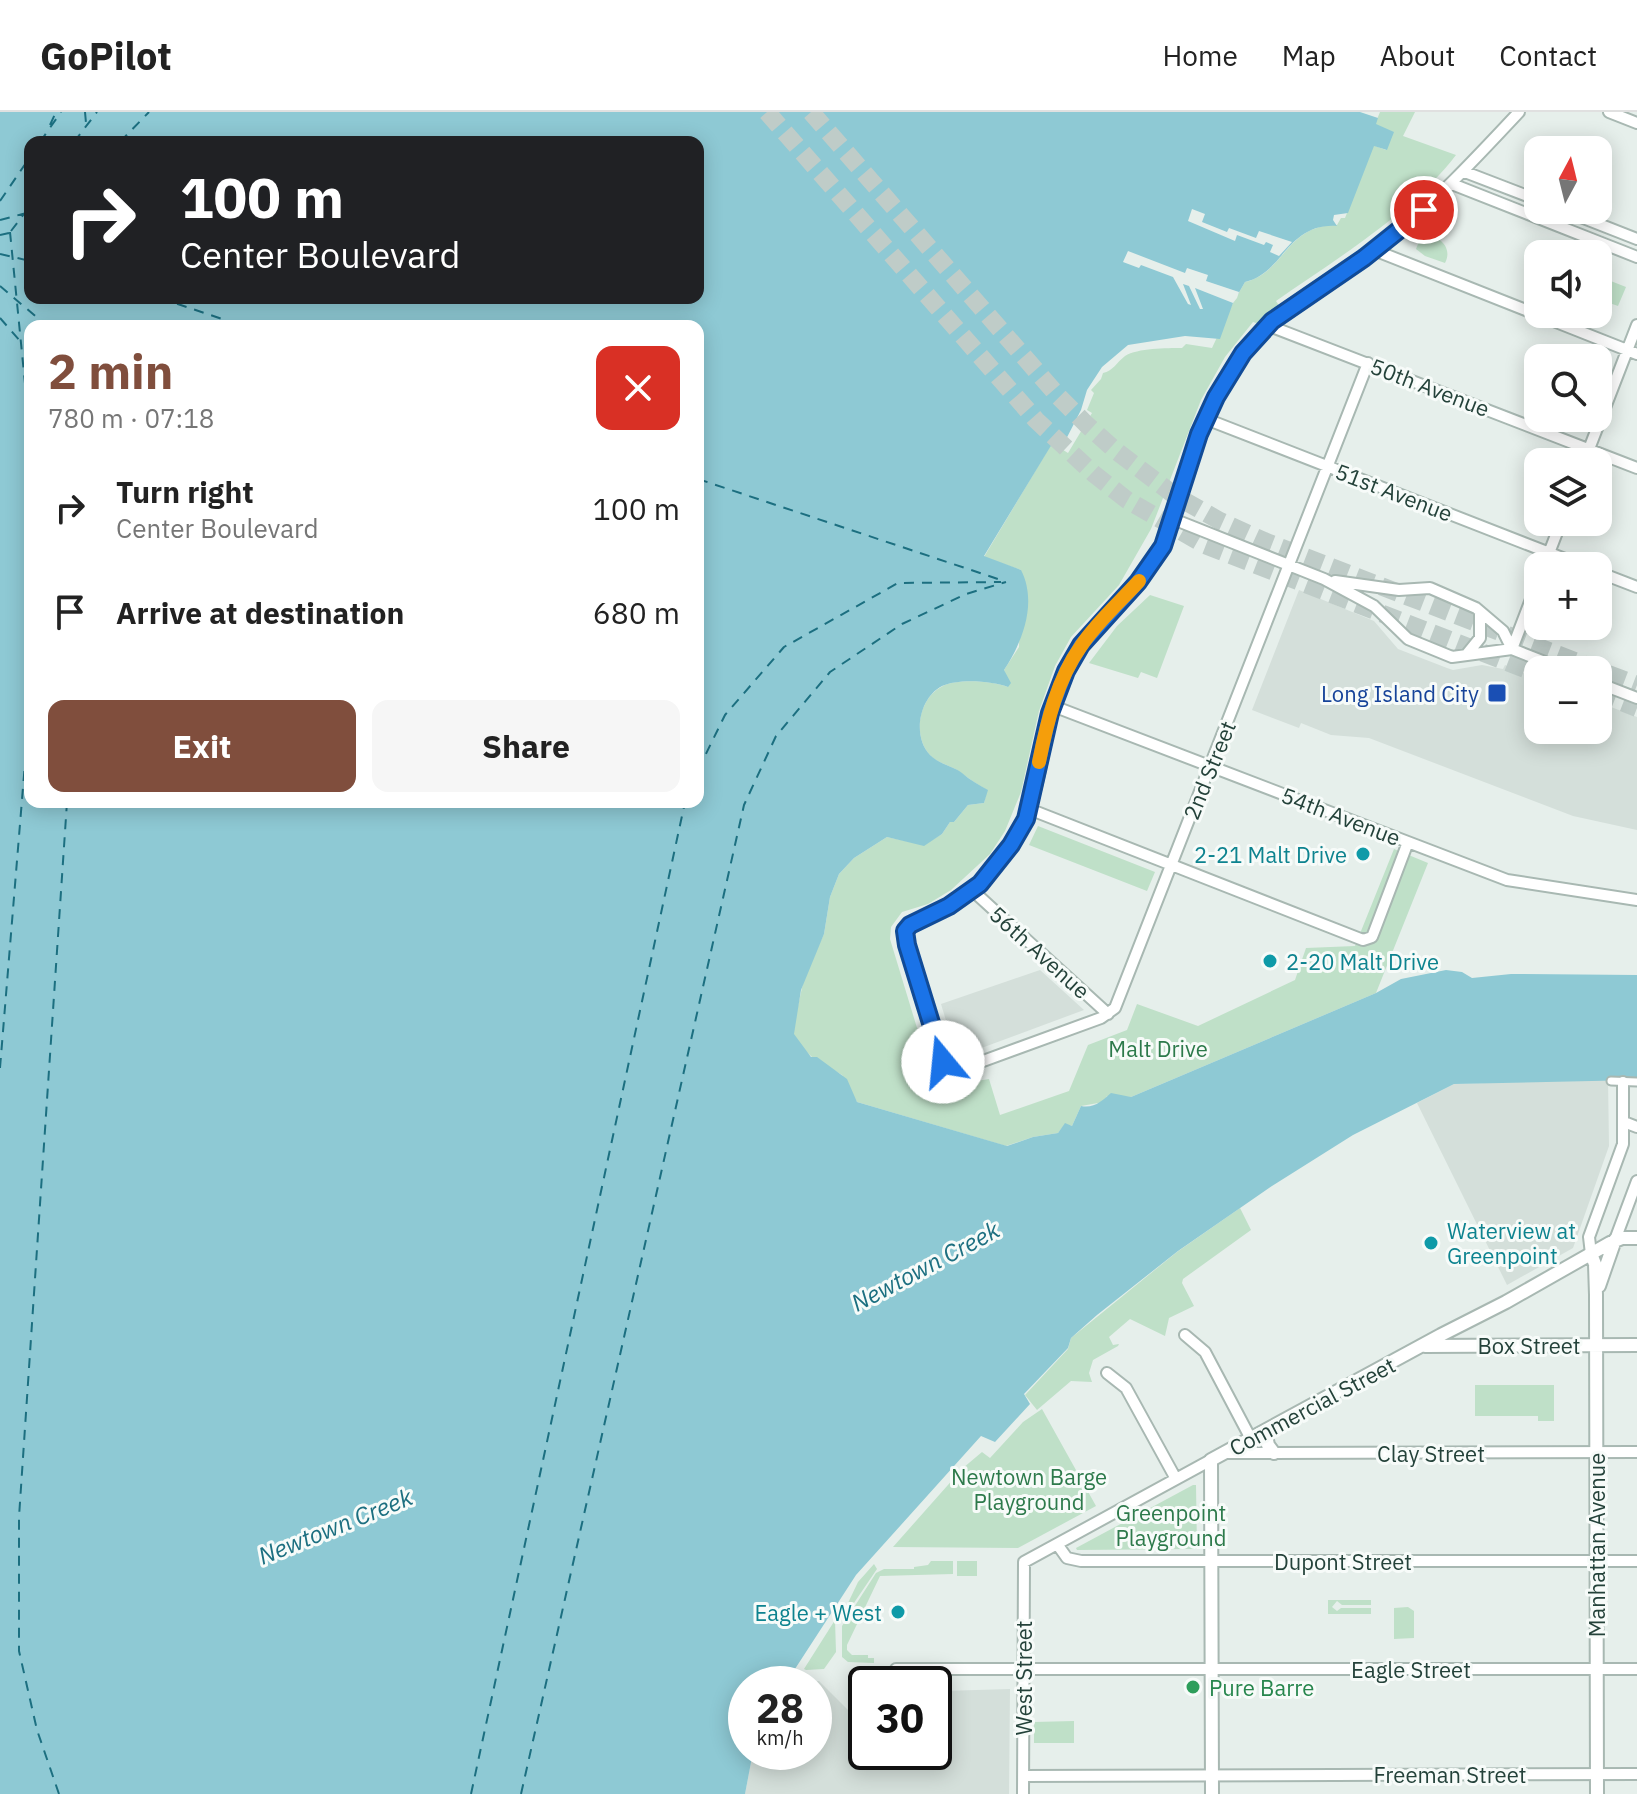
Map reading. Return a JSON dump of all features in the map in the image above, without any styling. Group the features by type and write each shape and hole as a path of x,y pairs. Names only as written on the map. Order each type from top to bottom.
{"street":[{"path":"1108,1014 964,1068 948,1069 938,1048 905,931 910,925 949,906 972,890 1011,845 1026,819 1053,706 1066,671 1081,645 1143,575 1163,546 1183,479 1206,419 1230,372 1249,344 1267,325 1374,250 1452,184 1519,112"},
{"path":"1609,112 1637,123"},
{"path":"1465,172 1524,195"},
{"path":"1452,184 1637,257"},
{"path":"1599,224 1637,239"},
{"path":"1374,250 1632,352"},
{"name":"50th Avenue","path":"1267,325 1586,448"},
{"path":"1589,448 1632,352 1637,325"},
{"name":"2nd Street","path":"1108,1014 1115,1008 1368,363"},
{"name":"51st Avenue","path":"1206,419 1546,552"},
{"name":"50th Avenue","path":"1612,458 1637,468"},
{"path":"1173,519 1324,579 1374,606 1408,639 1452,657 1512,649 1530,656"},
{"path":"1612,577 1637,587"},
{"path":"1324,579 1393,590 1427,587 1464,601 1480,611 1503,631 1512,649"},
{"path":"1466,656 1480,638 1480,611"},
{"path":"1512,649 1524,618"},
{"path":"1612,688 1637,698"},
{"name":"54th Avenue","path":"1053,706 1515,883 1637,900"},
{"path":"1029,809 1363,940 1372,937 1408,842"},
{"name":"56th Avenue","path":"972,890 1108,1014"},
{"path":"1611,1081 1637,1082"},
{"name":"Manhattan Avenue","path":"1597,1794 1596,1251 1589,1237 1623,1144 1623,1082"},
{"path":"1624,1122 1637,1127"},
{"name":"Manhattan Avenue","path":"1596,1295 1637,1181"},
{"path":"1615,1240 1637,1238"},
{"name":"Commercial Street","path":"1024,1562 1615,1240"},
{"path":"1471,1321 1468,1333 1477,1345"},
{"path":"1185,1335 1205,1352 1251,1439"},
{"name":"Box Street","path":"1422,1347 1637,1345"},
{"path":"1107,1373 1126,1388 1176,1479"},
{"path":"1265,1431 1268,1445 1274,1453"},
{"name":"Clay Street","path":"1225,1453 1637,1452"},
{"path":"1211,1460 1212,1794"},
{"name":"Dupont Street","path":"1057,1544 1067,1558 1076,1561 1637,1561"},
{"name":"West Street","path":"1023,1794 1024,1562"},
{"name":"Eagle Street","path":"952,1669 1637,1669"},
{"name":"Freeman Street","path":"1023,1776 1637,1774"}],"shaded area":[{"path":"1299,590 1374,621 1398,649 1447,668 1453,670 1482,665 1503,669 1505,665 1524,673 1524,744 1612,744 1612,707 1637,717 1637,830 1573,816 1369,738 1331,735 1301,723 1299,728 1252,710"},
{"path":"1040,970 1084,1010 957,1057 941,1004"},
{"path":"1608,1079 1609,1146 1573,1248 1507,1285 1417,1103 1454,1084"},
{"path":"1010,1689 1009,1794 745,1794 750,1770 832,1770 832,1694 848,1710 848,1770 952,1770 952,1691"}],"green space":[{"name":"Malt Drive","path":"1380,112 1415,112 1403,136 1456,155 1395,216 1276,301 1280,307 1259,324 1253,322 1225,357 1201,400 1151,529 1119,585 1071,637 1055,666 1039,711 1021,792 1005,831 990,854 951,890 928,904 902,912 891,927 890,939 931,1074 940,1082 953,1085 989,1079 1000,1115 1069,1091 1088,1045 1127,1030 1137,1004 1198,1026 1295,980 1306,948 1355,946 1394,849 1428,863 1376,993 1131,1097 1107,1096 1104,1102 1081,1106 1072,1126 1065,1124 1058,1133 1006,1146 857,1102 842,1075 812,1057 797,1043 793,1034 805,974 824,934 830,897 839,874 854,858 887,837 924,845 942,834 968,805 984,803 987,790 929,754 921,737 920,718 927,700 948,684 974,681 1008,687 1004,670 1019,647 1021,570 984,557 1052,443 1068,453 1092,413 1087,410 1094,393 1091,390 1103,373 1137,351 1182,348 1186,344 1212,348 1245,282 1269,269 1307,232 1337,225 1341,218 1345,218 1347,213 1324,127 1386,150 1375,124"},
{"path":"1425,238 1429,241 1438,239 1444,244 1447,253 1445,263 1416,249"},
{"path":"1612,282 1626,287 1618,306 1612,304"},
{"path":"1150,595 1184,606 1157,678 1141,672 1138,678 1089,663 1117,626"},
{"path":"1038,826 1155,872 1147,891 1029,845"},
{"path":"1240,1208 1251,1230 1183,1279 1182,1283 1194,1306 1169,1318 1165,1336 1130,1319 1109,1337 1113,1345 1118,1346 1093,1360 1089,1373 1092,1382 1071,1381 1037,1410 1025,1395 1068,1349 1071,1338 1177,1252"},
{"path":"1475,1385 1554,1385 1554,1421 1538,1421 1538,1416 1475,1416"},
{"name":"Newtown Barge Playground","path":"1042,1409 1096,1506 1018,1548 893,1547 963,1468 982,1452 990,1458 1023,1422"},
{"name":"Greenpoint Playground","path":"1196,1485 1197,1549 1077,1550 1076,1548"},
{"path":"931,1561 953,1561 953,1574 880,1576 847,1645 852,1655 868,1655 868,1658 874,1658 874,1663 848,1662 842,1657 842,1626 876,1573 884,1569 914,1569"},
{"path":"957,1561 977,1561 977,1576 957,1576"},
{"path":"874,1564 877,1569 841,1622 841,1611 858,1582"},
{"path":"1328,1600 1371,1600 1371,1605 1342,1605 1337,1601 1332,1607 1337,1611 1341,1608 1371,1608 1371,1614 1328,1614"},
{"path":"1408,1607 1414,1611 1414,1638 1394,1639 1394,1608"},
{"path":"835,1620 836,1652 826,1666 806,1666"},
{"path":"1074,1721 1074,1743 1034,1743 1034,1722"}],"water":[{"name":"Newtown Creek","path":"0,112 1360,112 1378,118 1376,124 1394,132 1387,150 1374,146 1348,213 1334,215 1337,226 1307,232 1269,269 1245,282 1233,303 1220,339 1185,336 1128,345 1102,367 1087,390 1081,410 1061,449 1052,444 984,556 1021,570 1026,583 1026,622 1017,648 1004,670 1011,683 1008,687 976,681 949,684 934,692 923,708 920,728 924,747 938,761 988,790 984,803 968,805 942,834 924,846 887,837 854,858 839,874 830,897 824,934 801,990 794,1034 811,1057 817,1057 847,1079 857,1102 1007,1146 1058,1133 1065,1123 1072,1126 1081,1106 1094,1105 1111,1093 1131,1097 1376,993 1401,979 1446,970 1462,972 1472,978 1511,974 1637,975 1637,1080 1454,1084 1353,1135 1178,1251 1071,1338 1068,1348 1024,1394 1030,1404 995,1442 981,1436 856,1575 797,1666 728,1666 728,1770 750,1770 745,1794 0,1794"}],"pier":[{"path":"1192,209 1205,214 1202,222 1227,232 1229,228 1256,238 1259,231 1292,242 1279,256 1270,252 1273,245 1266,242 1264,245 1237,235 1235,241 1188,221"},
{"path":"1128,251 1185,273 1187,268 1208,275 1206,281 1239,292 1237,298 1233,303 1195,288 1203,309 1200,309 1189,286 1183,284 1191,305 1188,304 1173,277 1123,262"}],"ferry route":[{"path":"50,125 56,112"},
{"path":"44,136 61,112"},
{"path":"85,112 86,123"},
{"path":"79,136 97,112"},
{"path":"126,136 149,112"},
{"path":"0,201 24,166"},
{"path":"0,220 24,214"},
{"path":"11,231 24,214"},
{"path":"10,232 24,373"},
{"path":"0,235 9,233"},
{"path":"0,254 24,260"},
{"path":"0,286 40,320"},
{"path":"178,304 225,320"},
{"path":"0,318 21,342"},
{"path":"704,481 1004,581"},
{"path":"704,758 725,715 784,647 898,583 1001,582"},
{"path":"521,1794 744,805 776,736 830,672 902,624 966,594 1006,582"},
{"path":"0,1068 24,775"},
{"path":"59,1794 37,1730 19,1651 19,1517 67,808"},
{"path":"471,1794 684,808"}],"tunnel":[{"path":"767,112 1036,420 1127,500 1205,545 1524,669"},
{"path":"811,112 1059,397 1115,450 1174,495 1264,541 1637,685"},
{"path":"1612,698 1637,708"}],"slow traffic":[{"path":"1039,762 1053,706 1072,659 1092,632 1139,581"}],"place":[{"name":"Long Island City","path":"1497,693"},
{"name":"2-21 Malt Drive","path":"1363,854"},
{"name":"2-20 Malt Drive","path":"1270,961"},
{"name":"Waterview at Greenpoint","path":"1431,1243"},
{"name":"Eagle + West","path":"898,1612"},
{"name":"Pure Barre","path":"1193,1687"}],"route":[{"path":"943,1062 905,931 910,925 949,906 980,884 1011,845 1026,819 1050,713 1066,671 1081,645 1138,582 1163,546 1199,434 1216,397 1249,344 1272,321 1364,258 1424,210"}]}
